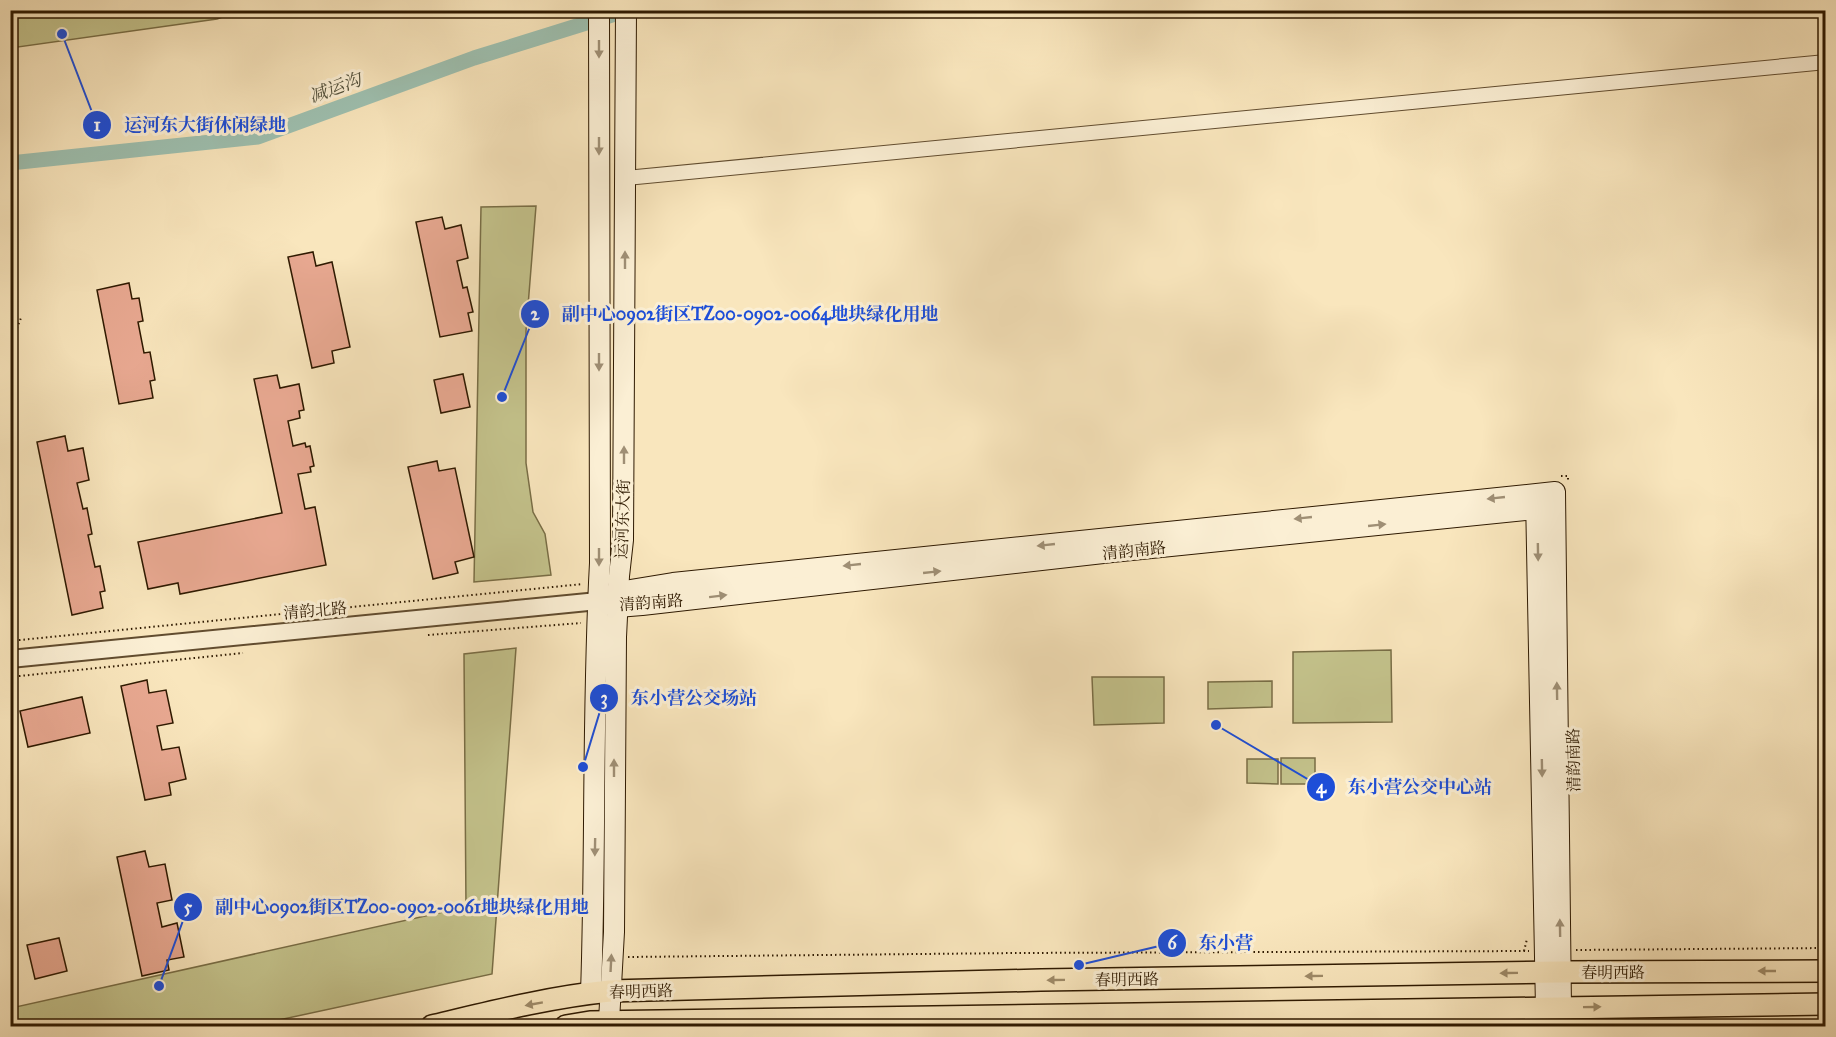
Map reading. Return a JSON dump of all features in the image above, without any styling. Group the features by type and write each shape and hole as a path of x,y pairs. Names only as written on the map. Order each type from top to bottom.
{"main road":[{"name":"运河东大街","path":"599,10 599,581 594,933 601,992 600,1024"},
{"name":"运河东大街","path":"601,992 612,957 614,932 615,681 617,599 623,540 626,10"},
{"name":"清韵南路","path":"598,601 617,599 674,583 1542,503 1553,1008"},
{"name":"春明西路","path":"432,1026 507,1008 601,992 1041,980 1826,970"},
{"name":"春明西路","path":"566,1026 1826,1004"}],"street":[{"path":"626,178 1826,62"},
{"name":"清韵北路","path":"10,659 598,601"}],"path":[{"path":"10,345 21,318"},
{"path":"1557,477 1568,476 1568,487"},
{"name":"清韵北路","path":"10,641 599,581"},
{"path":"422,635 597,622"},
{"path":"10,677 250,652"},
{"name":"春明西路","path":"612,957 1826,948"}],"shaded area":[{"path":"10,11 239,11 217,19 11,48"},
{"path":"536,206 526,331 526,463 533,512 545,534 551,575 474,582 481,207"},
{"path":"516,648 492,974 251,1026 11,1026 11,1008 466,907 464,654"},
{"path":"1391,650 1392,722 1293,723 1293,652"},
{"path":"1092,677 1164,677 1164,723 1094,725"},
{"path":"1272,681 1272,707 1208,709 1208,682"},
{"path":"1281,758 1315,758 1315,784 1281,784"},
{"path":"1247,759 1278,759 1278,784 1247,783"}],"building":[{"path":"442,217 445,229 461,225 468,258 457,261 463,288 467,287 473,312 468,313 472,331 440,337 416,222"},
{"path":"313,252 316,266 332,262 350,347 332,351 334,363 312,368 288,257"},
{"path":"129,283 132,299 139,298 143,321 138,322 144,353 150,352 155,380 150,381 153,398 119,404 97,290"},
{"path":"463,374 470,407 441,413 434,380"},
{"path":"277,375 280,388 299,384 304,410 299,411 300,418 288,421 293,446 305,443 306,447 310,446 314,466 310,467 311,472 298,474 305,509 315,507 326,565 180,594 178,583 148,589 138,542 282,513 254,379"},
{"path":"65,436 68,451 83,448 89,480 77,483 83,509 87,508 92,534 88,535 95,567 100,566 105,591 100,592 103,608 72,615 37,442"},
{"path":"437,461 439,471 455,468 474,557 455,562 458,573 433,579 408,467"},
{"path":"147,680 149,693 166,690 173,723 157,726 162,750 179,747 186,779 169,783 171,795 145,800 121,686"},
{"path":"82,697 90,733 28,747 20,711"},
{"path":"145,851 149,867 165,864 172,900 157,903 162,927 177,923 184,957 167,960 169,970 142,976 117,857"},
{"path":"59,938 67,971 35,979 27,945"}],"waterway":[{"name":"减运沟","path":"10,163 258,137 474,58 628,10"}],"place":[{"name":"运河东大街休闲绿地","path":"62,34"},
{"name":"副中心0902街区TZ00-0902-0064地块绿化用地","path":"502,397"},
{"name":"东小营公交中心站","path":"1216,725"},
{"name":"东小营公交场站","path":"583,767"},
{"name":"东小营","path":"1079,965"},
{"name":"副中心0902街区TZ00-0902-0061地块绿化用地","path":"159,986"}]}
